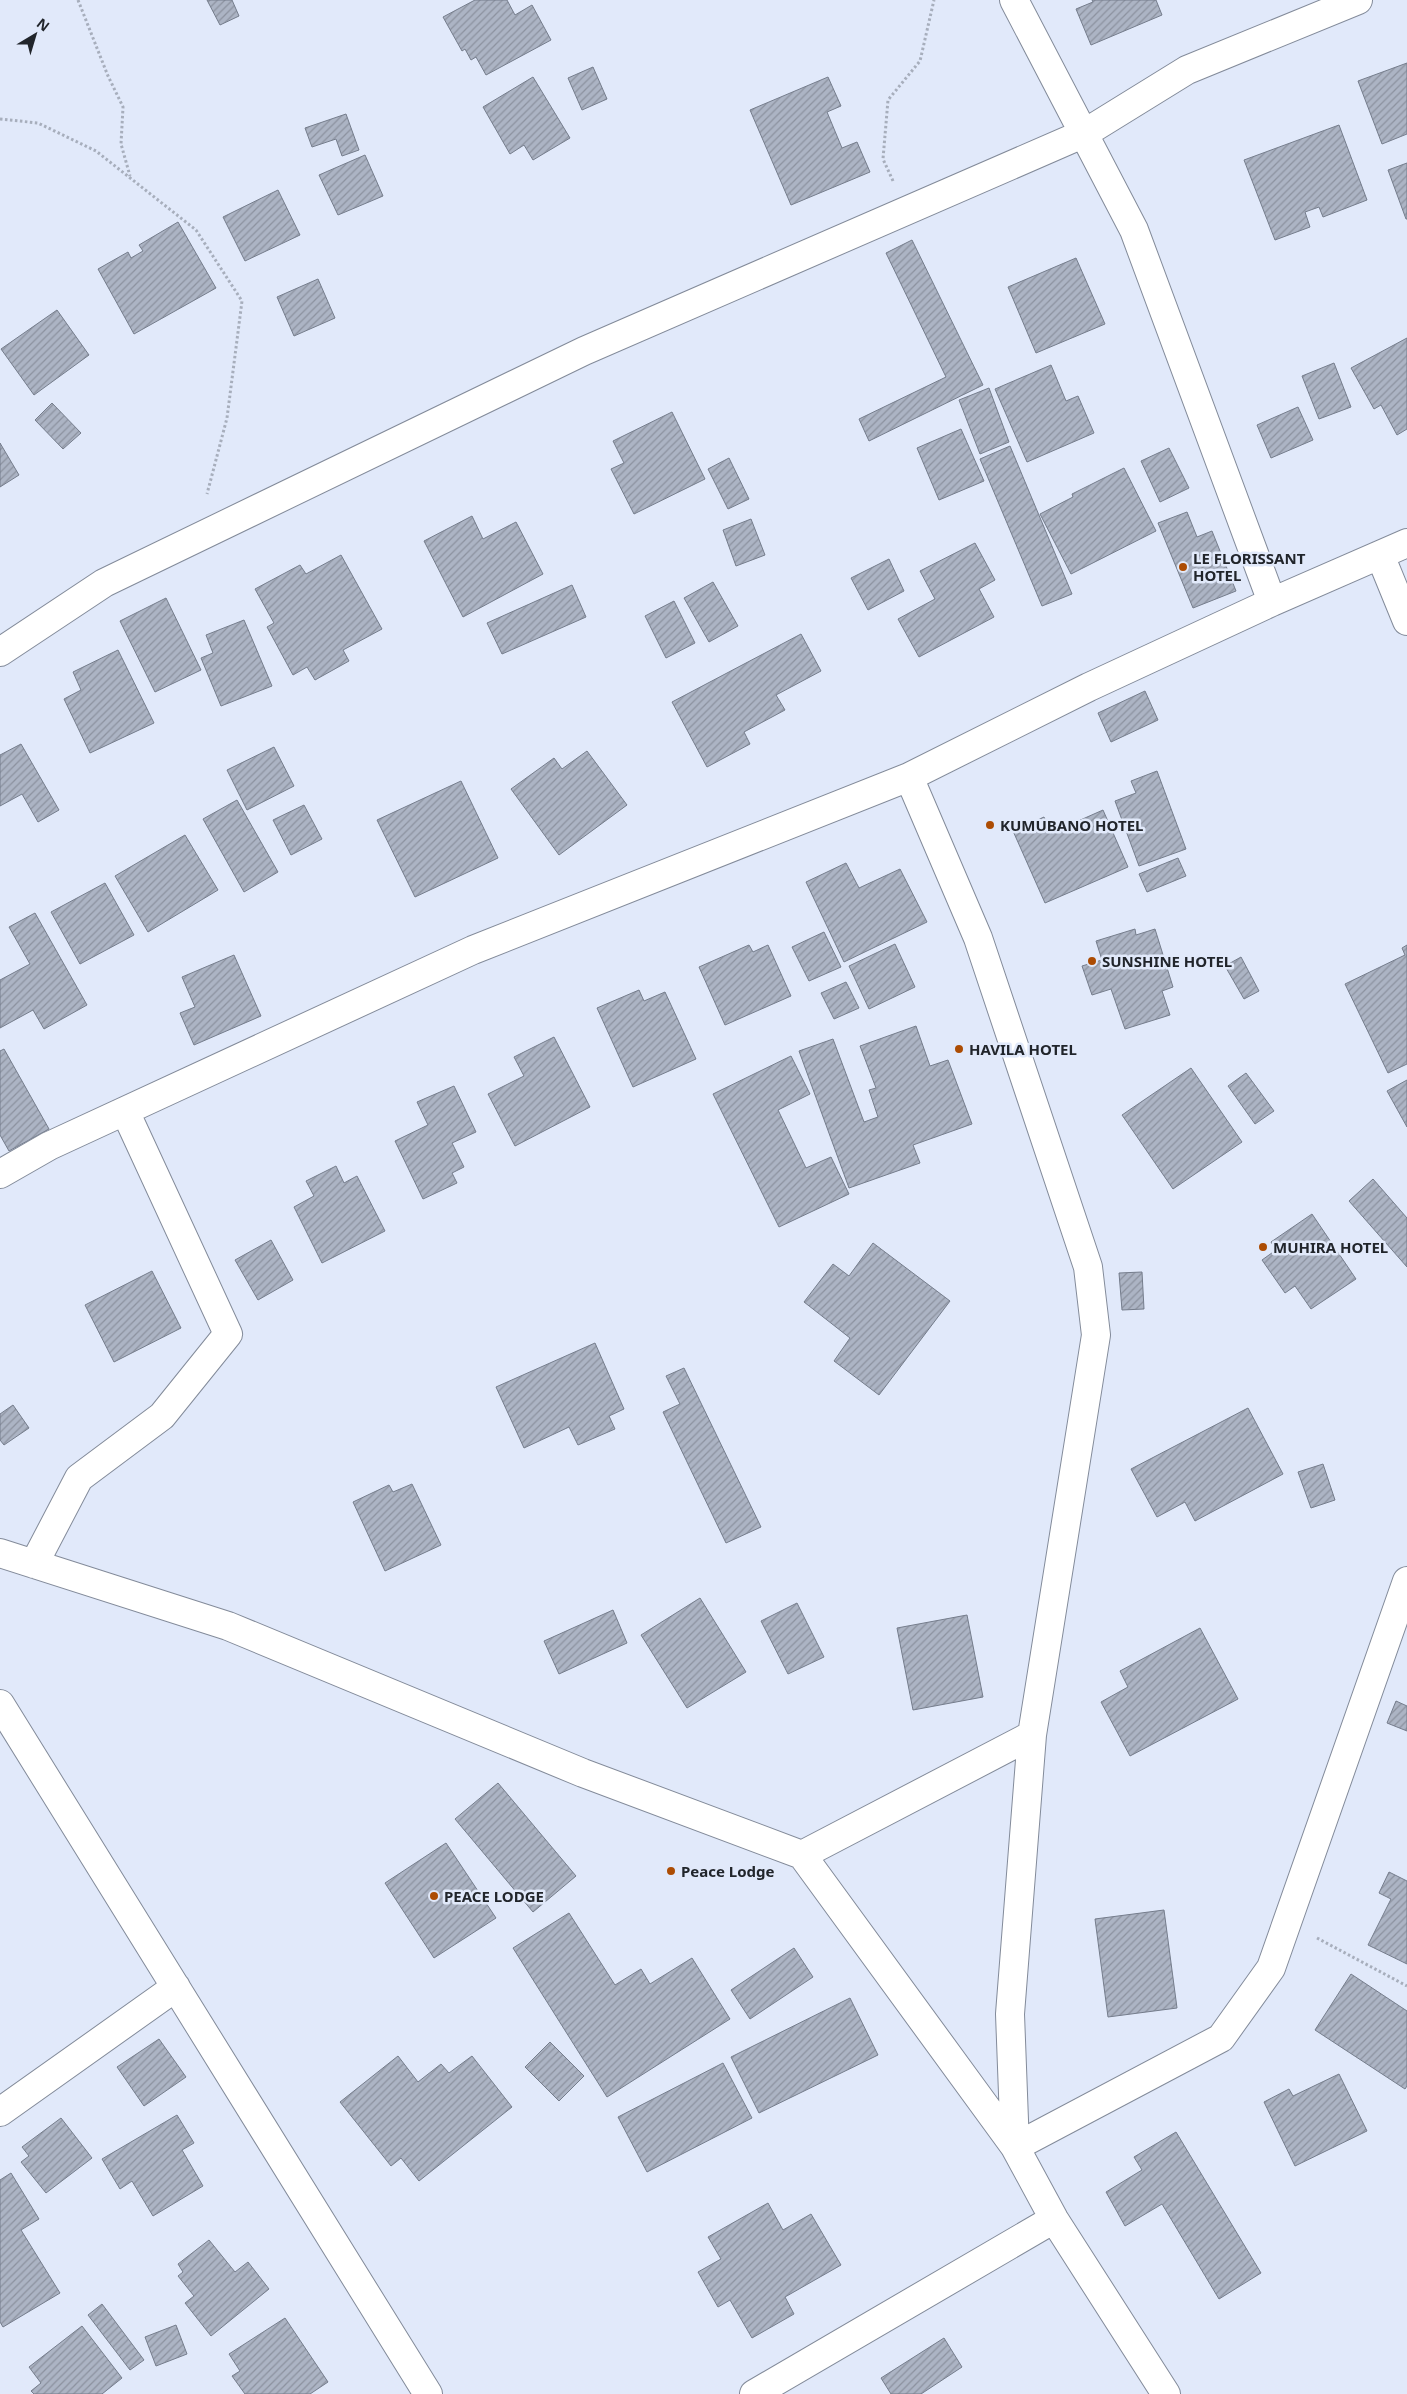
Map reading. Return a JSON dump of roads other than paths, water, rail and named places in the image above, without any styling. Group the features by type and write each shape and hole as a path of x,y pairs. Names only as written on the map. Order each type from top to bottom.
{"street":[{"path":"1014,0 1134,230 1272,602"},
{"path":"0,652 104,583 195,538 584,352 1085,134 1187,70 1358,0"},
{"path":"0,1174 49,1146 473,950 909,777 1088,686 1407,543"},
{"path":"1380,556 1407,621"},
{"path":"909,777 978,938 1088,1267 1096,1335 1032,1735 1010,2014 1015,2147"},
{"path":"34,1564 79,1478 162,1416 228,1334 125,1111"},
{"path":"0,1553 228,1626 584,1773 802,1855 1015,2147 1054,2218 1166,2394"},
{"path":"1015,2147 1221,2038 1271,1968 1407,1581"},
{"path":"0,1704 428,2394"},
{"path":"802,1855 1032,1735"},
{"path":"0,2112 176,1988"},
{"path":"754,2394 1054,2218"}],"place":[{"name":"LE FLORISSANT HOTEL","path":"1183,567"},
{"name":"KUMUBANO HOTEL","path":"990,825"},
{"name":"SUNSHINE HOTEL","path":"1092,961"},
{"name":"HAVILA HOTEL","path":"959,1049"},
{"name":"MUHIRA HOTEL","path":"1263,1247"},
{"name":"Peace Lodge","path":"671,1871"},
{"name":"PEACE LODGE","path":"434,1896"}]}
